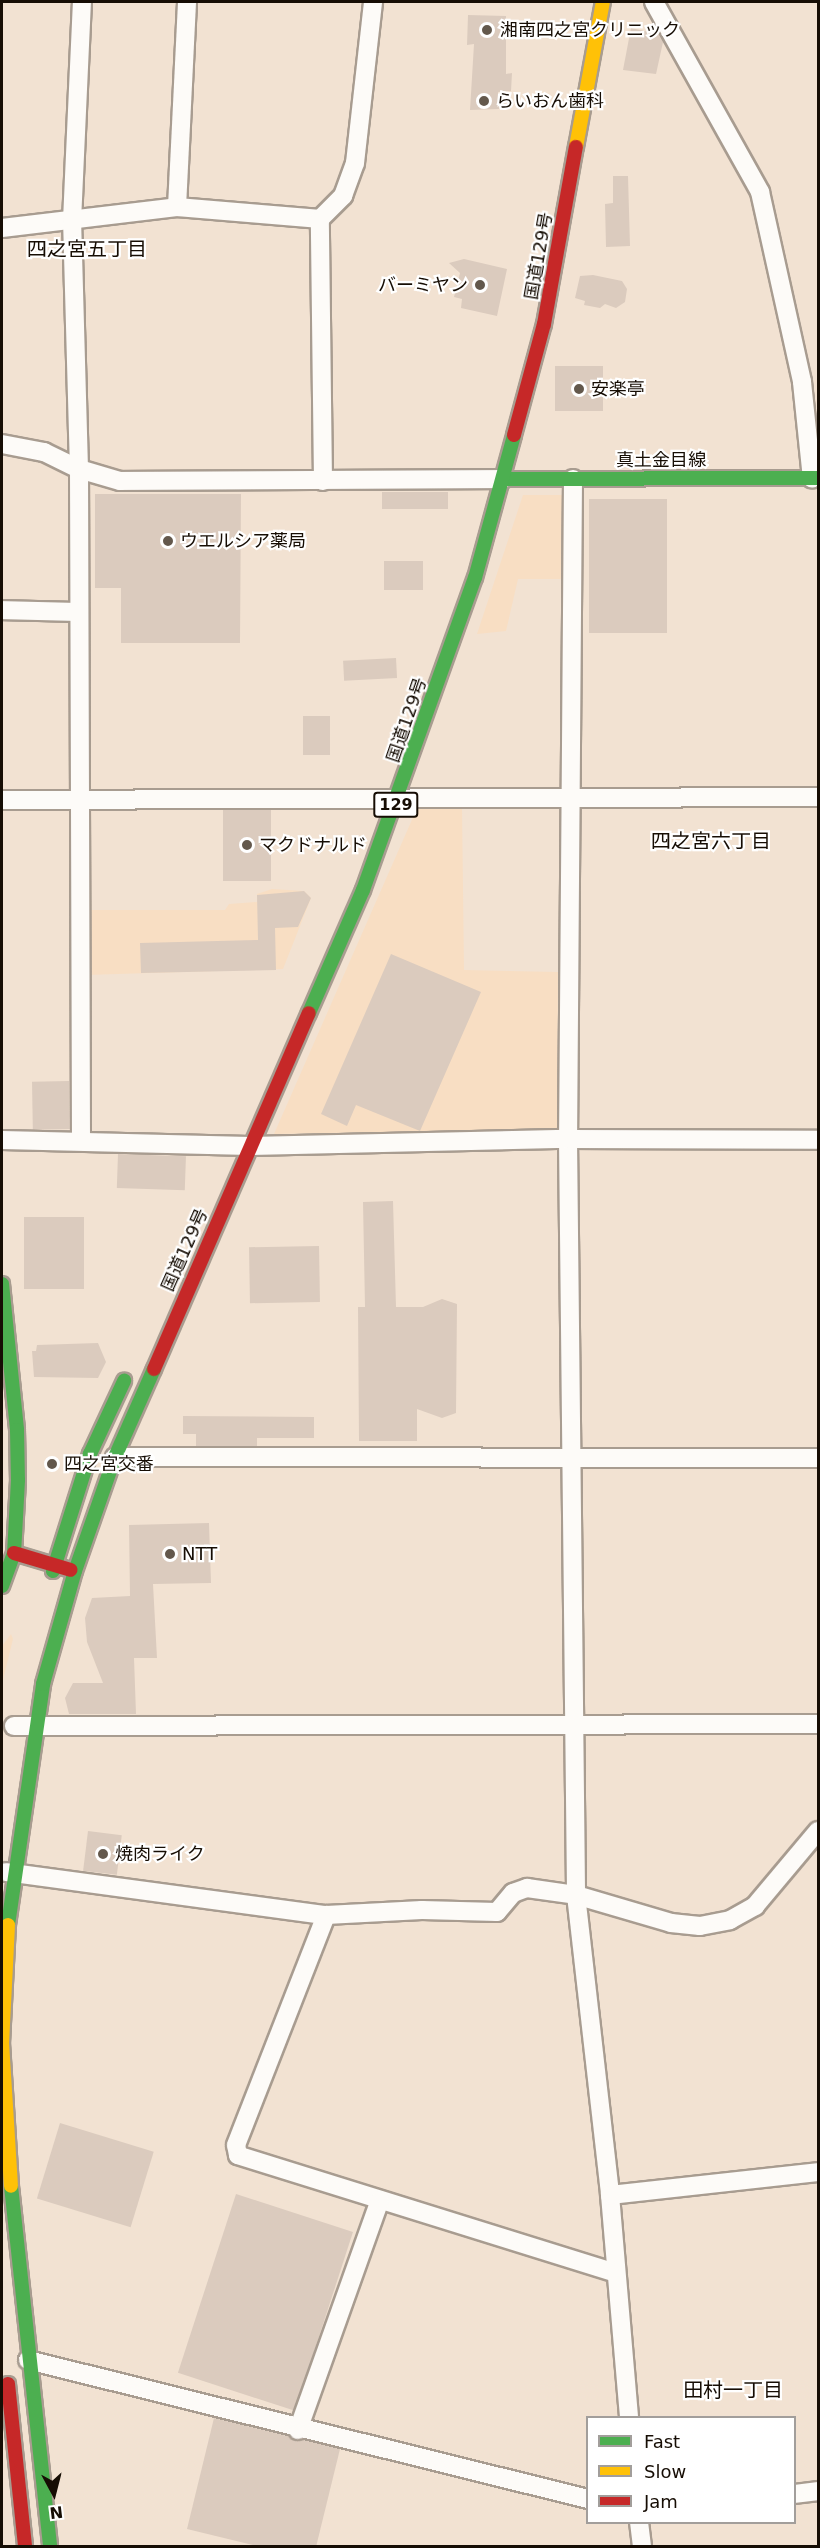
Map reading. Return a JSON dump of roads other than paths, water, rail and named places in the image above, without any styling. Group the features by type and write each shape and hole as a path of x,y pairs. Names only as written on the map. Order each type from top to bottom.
{"main road":[{"name":"国道129号","path":"50,2547 6,2151 2,2043 7,1872 43,1684 75,1571 115,1457 363,890 399,797 475,578 544,324 603,2"},
{"path":"475,499 483,472"},
{"name":"真土金目線","path":"503,480 815,478"},
{"name":"129","path":"369,819 379,793"},
{"path":"2,1284 17,1430 14,1553 2,1586"},
{"path":"50,1584 90,1454 130,1368"},
{"path":"14,1553 75,1571"},
{"path":"5,2380 7,2426 25,2547"}],"street":[{"path":"81,1142 79,469 72,221 82,2"},
{"path":"177,207 187,2"},
{"path":"323,481 320,219 343,196 355,163 373,2"},
{"path":"654,2 760,192 802,382 815,478"},
{"path":"2,228 177,207 320,219"},
{"path":"2,444 44,452 79,469 120,481 323,481 483,472 503,480"},
{"path":"573,478 568,1139 576,1895 610,2195 629,2416"},
{"path":"2,610 79,612"},
{"path":"2,800 379,793 399,797 819,797"},
{"path":"2,1140 229,1147 568,1139 819,1140"},
{"path":"115,1457 819,1458"},
{"path":"15,1725 819,1724"},
{"path":"7,1872 326,1915 422,1910 497,1912 513,1893 527,1888 576,1895 671,1923 700,1926 730,1920 754,1906 819,1831"},
{"path":"326,1915 236,2145 238,2155 616,2273"},
{"path":"610,2195 819,2172"},
{"path":"298,2430 380,2200"},
{"path":"28,2360 298,2430 586,2499"},
{"path":"796,2494 819,2491"},
{"path":"639,2524 642,2547"}],"place":[{"name":"湘南四之宮クリニック","path":"487,30"},
{"name":"らいおん歯科","path":"484,101"},
{"name":"バーミヤン","path":"480,285"},
{"name":"安楽亭","path":"579,389"},
{"name":"ウエルシア薬局","path":"168,541"},
{"name":"マクドナルド","path":"247,845"},
{"name":"四之宮交番","path":"52,1464"},
{"name":"NTT","path":"170,1554"},
{"name":"焼肉ライク","path":"103,1854"}],"district":[{"name":"四之宮五丁目","path":"87,249"},
{"name":"四之宮六丁目","path":"711,841"},
{"name":"田村一丁目","path":"733,2390"}]}
